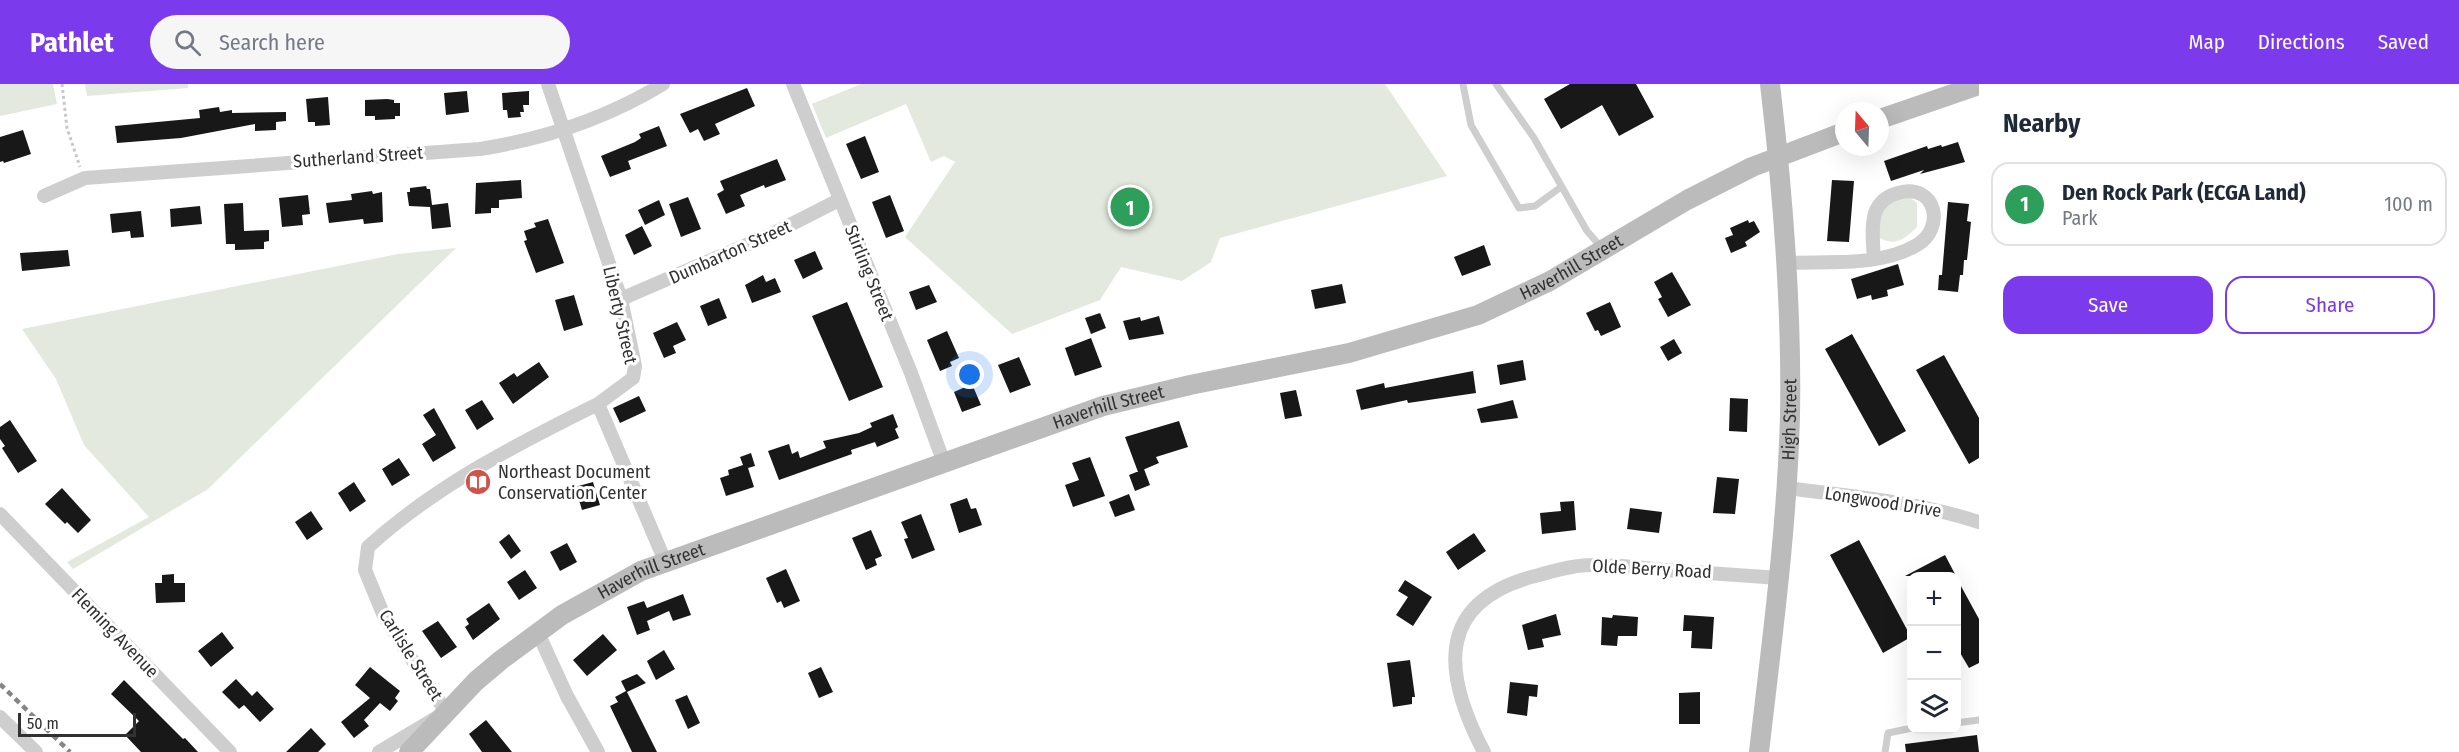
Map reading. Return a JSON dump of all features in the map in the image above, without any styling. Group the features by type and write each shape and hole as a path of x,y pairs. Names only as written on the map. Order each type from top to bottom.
{"main road":[{"name":"High Street","path":"1759,752 1779,578 1790,416 1786,263 1779,157 1770,84"},
{"path":"1889,116 1977,91"},
{"name":"Haverhill Street","path":"409,752 476,681 538,633 616,583 665,561 1103,406 1190,385 1349,353 1478,315 1539,286 1686,200 1779,157 1835,135"}],"street":[{"name":"Liberty Street","path":"548,84 621,299 635,366 633,378 597,404"},
{"name":"Sutherland Street","path":"44,196 85,178 480,149 533,140 563,130 663,84"},
{"name":"Stirling Street","path":"793,84 911,373 944,463"},
{"path":"1786,263 1874,259 1917,245 1931,230 1933,213 1925,195 1916,190 1903,191 1884,198 1878,205 1873,227 1874,259"},
{"name":"Dumbarton Street","path":"621,299 774,233 839,200"},
{"path":"597,404 665,561"},
{"name":"Carlisle Street","path":"446,712 384,616 365,570 368,547 393,524 512,446 597,404"},
{"name":"Longwood Drive","path":"1786,488 1891,502 1955,514 1979,522"},
{"name":"Fleming Avenue","path":"0,514 231,752"},
{"name":"Olde Berry Road","path":"1484,752 1466,713 1453,666 1456,644 1465,621 1481,600 1496,589 1523,579 1590,565 1624,565 1779,578"},
{"path":"538,633 567,696 598,752"},
{"path":"379,752 446,712"},
{"path":"0,717 36,752"}],"lane":[{"path":"1463,84 1471,125 1519,208 1535,206 1561,187"},
{"path":"1496,84 1534,138 1587,231 1603,249"},
{"path":"1961,722 1979,720"},
{"path":"1885,752 1888,733 1907,729"}],"path":[{"path":"62,84 67,128 85,178"}],"shaded area":[{"path":"0,84 53,84 57,104 0,116"},
{"path":"85,84 188,84 188,88 87,96"},
{"path":"861,84 1385,84 1447,176 1220,238 1211,262 1182,281 1121,267 1100,300 1012,334 905,237 955,162 944,156 931,162 906,104 826,138 812,104"},
{"path":"1908,196 1917,203 1917,227 1898,241 1888,241 1876,236 1883,203"},
{"path":"456,248 208,489 73,569 67,562 149,517 84,445 56,379 22,329 398,254"}],"building":[{"path":"1570,84 1636,84 1654,117 1619,136 1602,105 1561,129 1544,99"},
{"path":"747,88 755,106 715,124 720,134 704,141 698,129 690,133 680,114"},
{"path":"467,91 469,112 446,115 444,93"},
{"path":"529,91 529,105 523,105 524,112 520,112 521,117 508,118 507,110 503,110 502,93"},
{"path":"328,97 330,125 315,126 315,122 308,122 306,99"},
{"path":"387,99 400,103 400,116 395,116 395,119 375,120 375,116 365,116 365,100"},
{"path":"219,107 220,112 232,110 232,113 286,112 286,121 276,122 276,130 255,131 255,124 181,138 117,143 115,126 200,118 199,110"},
{"path":"659,126 667,146 628,161 631,169 610,177 601,156 635,142 641,138 639,134"},
{"path":"23,130 31,154 4,163 0,162 0,137"},
{"path":"865,136 879,172 861,179 846,144"},
{"path":"1958,142 1965,162 1920,174 1924,170 1891,181 1884,161 1927,146 1928,149"},
{"path":"777,159 786,180 765,188 764,185 740,195 745,206 726,214 717,194 724,190 720,181"},
{"path":"521,180 522,198 499,200 499,208 491,208 491,213 475,214 476,183"},
{"path":"1832,180 1854,181 1849,242 1827,241"},
{"path":"426,186 430,189 432,205 448,203 451,227 432,229 430,207 409,206 407,192 410,192 410,188"},
{"path":"372,191 373,194 382,192 383,222 364,224 363,219 329,223 326,203 352,200 351,194"},
{"path":"308,195 310,214 302,215 303,225 282,227 279,198"},
{"path":"890,195 904,231 886,238 872,202"},
{"path":"688,197 701,229 681,237 669,204"},
{"path":"659,200 665,215 645,225 638,210"},
{"path":"1948,202 1969,204 1967,221 1971,222 1967,260 1964,260 1958,292 1938,290 1939,275 1942,275"},
{"path":"243,203 244,231 269,230 269,241 264,242 264,249 235,250 235,244 226,244 224,204"},
{"path":"200,206 202,224 171,227 170,209"},
{"path":"141,211 144,237 131,238 130,231 112,233 110,214"},
{"path":"548,219 564,263 536,273 524,241 527,240 524,231 536,227 534,223"},
{"path":"1748,220 1749,223 1754,221 1760,232 1745,242 1747,246 1731,253 1725,238 1733,235 1730,228"},
{"path":"642,226 652,246 634,255 625,235"},
{"path":"1484,245 1491,265 1462,276 1454,257"},
{"path":"68,250 70,266 22,271 20,253"},
{"path":"815,251 823,269 803,279 794,260"},
{"path":"1898,264 1904,285 1887,290 1888,296 1872,300 1871,295 1857,299 1851,279"},
{"path":"1672,272 1691,305 1668,317 1658,299 1662,297 1654,282"},
{"path":"763,275 766,282 775,278 781,292 752,303 745,285"},
{"path":"1342,284 1346,303 1315,309 1311,290"},
{"path":"929,285 937,302 916,310 909,292"},
{"path":"574,295 583,325 564,331 555,300"},
{"path":"719,298 727,318 708,326 700,306"},
{"path":"847,302 883,387 849,401 812,316"},
{"path":"1610,302 1621,327 1601,336 1598,330 1595,331 1586,313"},
{"path":"1100,313 1106,328 1091,334 1085,318"},
{"path":"1159,316 1164,334 1129,340 1123,321 1140,317 1141,321"},
{"path":"677,322 686,340 673,346 676,353 664,358 653,333"},
{"path":"947,331 959,358 950,362 952,366 940,371 927,340"},
{"path":"1852,334 1906,431 1879,446 1825,349"},
{"path":"1091,338 1102,367 1075,376 1065,348"},
{"path":"1674,339 1682,353 1668,361 1660,347"},
{"path":"1944,355 1979,418 1979,458 1969,464 1916,370"},
{"path":"1019,357 1031,385 1010,393 998,365"},
{"path":"1523,360 1526,380 1500,385 1497,365"},
{"path":"539,362 549,377 513,404 499,383 514,373 517,377"},
{"path":"1473,371 1476,393 1408,403 1407,400 1361,410 1356,390 1384,383 1385,388"},
{"path":"972,384 981,405 962,412 954,392"},
{"path":"1296,390 1302,416 1285,419 1280,393"},
{"path":"639,396 646,411 620,423 613,408"},
{"path":"1730,398 1748,399 1747,432 1729,431"},
{"path":"482,400 494,419 477,430 465,410"},
{"path":"1513,400 1518,418 1481,423 1477,409"},
{"path":"434,408 456,448 433,462 422,444 436,435 423,415"},
{"path":"893,414 899,438 877,447 875,442 851,450 852,454 779,480 768,451 789,444 792,454 798,451 800,458 826,448 823,441 859,433 872,427 870,423"},
{"path":"10,420 37,461 18,473 2,448 5,446 0,439 0,427"},
{"path":"1179,421 1188,447 1156,457 1159,463 1138,472 1125,437"},
{"path":"751,453 755,466 748,468 754,487 726,496 720,478 729,475 728,470 743,465 740,457"},
{"path":"1090,457 1105,496 1073,507 1065,485 1079,480 1072,463"},
{"path":"399,458 410,475 392,486 382,469"},
{"path":"1144,469 1150,485 1135,491 1129,475"},
{"path":"1717,477 1739,479 1735,514 1713,513"},
{"path":"354,482 366,501 350,512 338,493"},
{"path":"593,482 600,505 582,510 575,487"},
{"path":"62,488 91,520 78,533 67,522 65,524 45,504"},
{"path":"1129,494 1135,510 1115,517 1109,502"},
{"path":"967,498 971,509 976,508 982,525 959,533 950,504"},
{"path":"1574,501 1576,530 1542,534 1540,513 1561,511 1560,502"},
{"path":"1630,508 1662,512 1659,533 1627,529"},
{"path":"311,511 323,529 307,540 295,522"},
{"path":"921,514 935,550 912,559 904,539 908,538 901,522"},
{"path":"871,530 882,556 875,559 877,565 866,570 852,538"},
{"path":"1474,533 1486,551 1458,570 1446,552"},
{"path":"509,534 521,551 511,559 499,542"},
{"path":"1859,540 1907,630 1907,639 1883,653 1830,555"},
{"path":"567,543 577,562 560,571 550,552"},
{"path":"1945,555 1954,572 1913,572"},
{"path":"786,569 800,601 784,608 781,601 777,603 766,578"},
{"path":"525,570 537,588 519,600 507,582"},
{"path":"174,574 174,583 185,583 185,602 156,603 155,583 162,583 162,575"},
{"path":"1405,580 1432,597 1413,626 1396,615 1408,597 1398,591"},
{"path":"1961,586 1979,619 1979,663 1969,668 1961,654"},
{"path":"683,594 691,615 673,621 669,611 647,621 650,630 637,635 627,607 644,601 647,608"},
{"path":"489,603 500,619 473,640 465,627 469,624 466,619"},
{"path":"1556,614 1561,635 1542,639 1544,647 1528,650 1522,625"},
{"path":"1613,615 1638,617 1637,636 1618,636 1617,646 1601,645 1602,617 1612,618"},
{"path":"1684,615 1714,617 1712,649 1691,648 1692,631 1683,631"},
{"path":"438,621 457,647 441,658 422,631"},
{"path":"222,632 234,648 211,667 198,651"},
{"path":"603,634 617,650 587,676 573,660"},
{"path":"664,650 675,669 656,680 647,661"},
{"path":"1410,660 1415,697 1412,697 1412,704 1393,707 1387,663"},
{"path":"370,667 400,691 395,698 398,701 390,711 380,703 364,720 369,726 354,738 341,722 370,698 355,685"},
{"path":"821,667 833,692 819,698 808,673"},
{"path":"637,674 646,683 627,692 657,752 632,752 610,706 618,702 615,697 626,691 621,681"},
{"path":"236,679 252,696 257,691 274,709 260,722 244,705 239,709 222,692"},
{"path":"124,680 198,752 141,752 125,735 139,721 111,694"},
{"path":"1510,682 1538,685 1537,697 1529,696 1527,716 1507,713"},
{"path":"1700,692 1700,724 1679,724 1679,693"},
{"path":"687,695 700,723 688,729 675,700"},
{"path":"486,720 512,752 482,752 469,734"},
{"path":"311,728 326,744 318,752 286,752"},
{"path":"1977,735 1979,752 1906,752 1905,744"}],"railway":[{"path":"0,684 70,752"}],"place":[{"name":"Den Rock Park (ECGA Land)","path":"1130,207"},
{"name":"Northeast Document Conservation Center","path":"478,482"}]}
